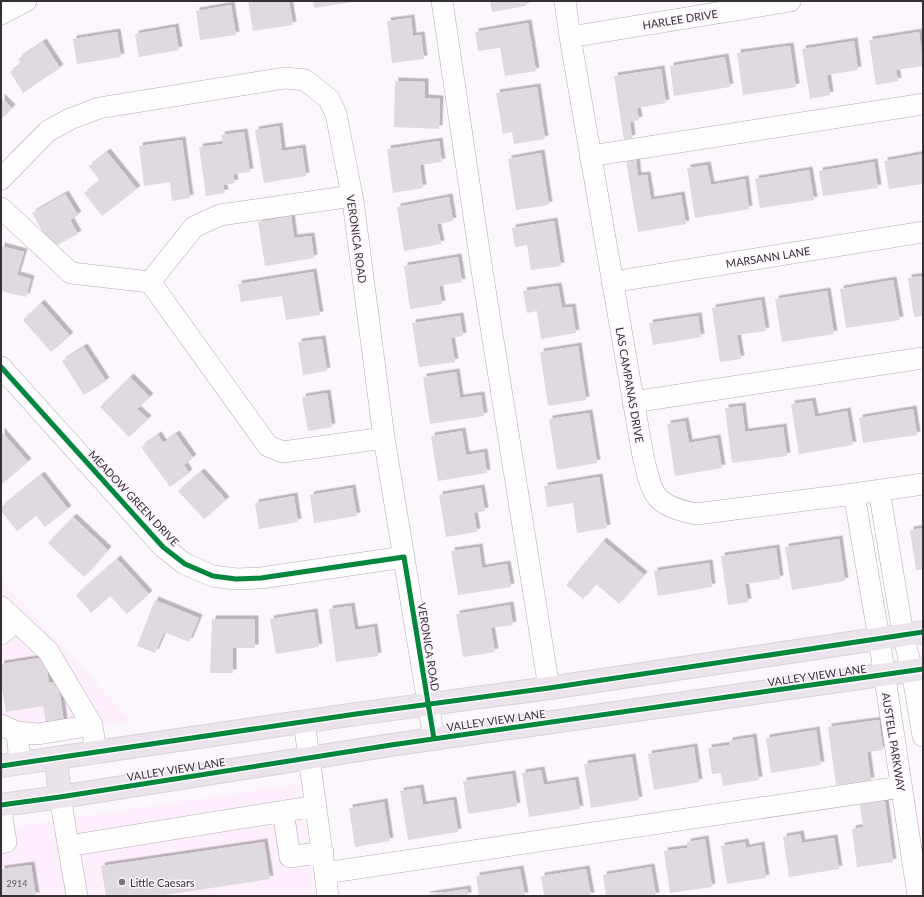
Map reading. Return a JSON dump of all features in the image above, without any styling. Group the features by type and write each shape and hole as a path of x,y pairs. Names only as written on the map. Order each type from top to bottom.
{"main road":[{"path":"10,765 304,721 549,688 913,633"},
{"name":"VALLEY VIEW LANE","path":"1,805 434,739 918,670"},
{"path":"56,758 60,797"}],"street":[{"path":"1,14 26,1"},
{"path":"442,1 483,277 549,688"},
{"name":"LAS CAMPANAS DRIVE","path":"565,1 590,156 642,456 650,484 659,500 676,510 696,514 923,484"},
{"name":"HARLEE DRIVE","path":"570,37 790,1"},
{"name":"VERONICA ROAD","path":"3,173 48,131 70,118 99,108 285,78 305,80 329,99 336,114 352,196 384,438 434,739"},
{"path":"590,156 923,104"},
{"path":"150,282 194,227 220,216 352,196"},
{"path":"1,208 71,273 150,282 268,446 283,452 384,438"},
{"name":"MARSANN LANE","path":"612,282 923,232"},
{"path":"633,402 923,358"},
{"name":"MEADOW GREEN DRIVE","path":"1,367 163,547 185,564 213,576 236,579 261,578 404,557"},
{"path":"879,490 913,633 918,670 923,736"},
{"name":"AUSTELL PARKWAY","path":"854,494 879,638 918,896"},
{"path":"1,607 8,627 48,651 92,725 96,753"},
{"path":"304,721 308,759 323,852 328,896"},
{"path":"10,765 9,728 38,734 92,725"},
{"path":"325,873 901,788"},
{"path":"60,797 77,896"},
{"path":"68,846 316,806"},
{"path":"283,811 290,857 323,852"},
{"path":"1,812 6,842 1,843"}],"shaded area":[{"path":"1,580 131,721 1,739"},
{"path":"299,784 315,896 1,896 1,829"}],"building":[{"path":"248,1 289,1 293,25 253,31"},
{"path":"313,1 353,1 353,2 314,8"},
{"path":"490,1 525,1 526,6 492,12"},
{"path":"231,5 236,35 200,40 196,11"},
{"path":"411,18 413,36 421,35 424,59 392,63 387,21"},
{"path":"528,23 536,71 505,76 500,48 478,51 475,32"},
{"path":"175,27 179,50 139,57 135,34"},
{"path":"117,32 121,57 77,64 73,39"},
{"path":"919,32 923,66 896,70 898,81 876,85 869,40"},
{"path":"854,41 858,70 827,75 830,95 810,99 802,49"},
{"path":"43,42 60,68 23,93 10,72 21,64 18,59"},
{"path":"790,46 796,87 743,95 737,53"},
{"path":"725,57 730,87 674,96 670,66"},
{"path":"661,69 666,103 637,108 639,120 630,122 632,138 624,140 614,76"},
{"path":"395,81 425,82 425,98 440,99 439,129 394,127"},
{"path":"537,87 545,139 514,144 512,132 503,134 496,93"},
{"path":"1,97 12,108 1,119"},
{"path":"279,126 282,151 302,148 306,176 264,183 255,130"},
{"path":"244,132 250,172 233,174 235,183 223,185 225,193 206,196 199,147 223,144 221,135"},
{"path":"182,140 190,198 172,201 170,182 144,186 139,146"},
{"path":"439,141 442,162 420,165 423,188 393,193 387,149"},
{"path":"107,152 137,189 102,216 84,193 100,181 89,166"},
{"path":"541,153 549,205 516,210 508,159"},
{"path":"923,154 923,184 889,189 884,161"},
{"path":"636,160 638,176 647,175 651,200 681,195 686,224 638,232 626,161"},
{"path":"874,162 878,188 823,196 819,171"},
{"path":"707,165 711,185 745,179 749,209 695,218 687,168"},
{"path":"809,170 814,200 760,208 755,179"},
{"path":"65,194 78,215 70,220 78,234 52,248 32,213"},
{"path":"449,197 453,221 437,224 441,244 404,251 397,207"},
{"path":"291,216 294,238 311,236 314,258 265,266 258,222"},
{"path":"554,221 561,266 531,270 527,245 515,247 512,228"},
{"path":"1,246 24,252 17,275 31,279 26,297 1,291"},
{"path":"458,257 462,282 439,286 442,304 410,309 404,266"},
{"path":"313,272 320,315 286,320 282,296 241,302 238,284"},
{"path":"923,276 923,316 914,317 908,278"},
{"path":"893,280 900,320 846,328 840,289"},
{"path":"558,286 562,308 572,307 576,333 541,339 537,311 527,313 523,291"},
{"path":"827,291 834,334 782,342 775,299"},
{"path":"761,300 766,331 737,335 741,359 720,362 712,308"},
{"path":"41,303 70,336 51,352 23,320"},
{"path":"460,316 463,336 451,338 455,362 419,367 412,323"},
{"path":"698,316 701,337 653,345 649,323"},
{"path":"322,339 327,371 303,375 298,342"},
{"path":"578,346 586,400 548,406 540,352"},
{"path":"84,347 106,381 84,395 62,361"},
{"path":"456,372 460,398 481,395 484,416 430,424 423,377"},
{"path":"130,377 150,397 137,409 148,419 129,437 100,407"},
{"path":"327,393 332,427 308,431 302,397"},
{"path":"812,401 815,417 847,411 853,445 799,454 791,404"},
{"path":"742,406 745,432 783,427 787,456 732,463 725,408"},
{"path":"913,409 917,435 863,443 859,418"},
{"path":"589,413 597,463 557,470 549,419"},
{"path":"685,421 689,443 717,438 722,468 675,476 667,424"},
{"path":"1,431 28,462 2,484 1,483"},
{"path":"462,431 466,455 484,452 487,473 438,481 431,436"},
{"path":"176,434 193,458 184,465 189,473 170,487 141,447 158,435 163,443"},
{"path":"201,472 226,500 204,519 178,491"},
{"path":"41,475 68,509 45,527 36,516 17,531 1,511 1,507"},
{"path":"599,477 607,528 577,533 573,503 547,507 544,486"},
{"path":"352,488 357,516 314,523 310,495"},
{"path":"481,488 485,511 474,513 477,532 446,537 439,495"},
{"path":"294,496 298,522 259,529 255,503"},
{"path":"73,517 108,550 84,577 48,543"},
{"path":"923,528 923,569 916,570 910,530"},
{"path":"839,539 845,581 792,590 785,547"},
{"path":"603,541 644,575 619,604 596,584 583,599 566,585"},
{"path":"479,547 482,568 507,564 511,587 458,595 451,551"},
{"path":"776,548 780,579 745,584 748,602 728,605 721,556"},
{"path":"117,559 149,594 127,614 110,596 91,613 76,595"},
{"path":"709,563 712,587 658,596 654,571"},
{"path":"155,600 199,618 189,642 164,632 155,653 137,646"},
{"path":"510,605 513,625 491,628 495,652 463,657 456,614"},
{"path":"351,606 355,630 374,627 378,656 336,662 329,609"},
{"path":"314,612 319,647 276,654 270,619"},
{"path":"212,619 255,619 255,648 233,648 233,673 210,673"},
{"path":"45,657 49,683 58,681 64,722 46,725 43,706 6,712 1,682 1,664"},
{"path":"879,720 883,750 867,752 871,781 836,785 828,727"},
{"path":"816,730 821,765 771,773 766,738"},
{"path":"753,737 759,780 723,786 721,773 712,774 708,748 729,745 729,741"},
{"path":"694,747 699,782 654,790 648,754"},
{"path":"632,757 639,800 591,808 584,764"},
{"path":"541,770 544,785 575,780 580,809 529,817 522,773"},
{"path":"512,774 517,806 468,814 463,781"},
{"path":"420,788 423,805 453,800 458,832 408,840 400,791"},
{"path":"884,794 893,862 857,867 852,829 863,827 859,797"},
{"path":"384,802 390,841 355,847 349,808"},
{"path":"800,834 802,843 834,838 839,869 789,877 783,837"},
{"path":"705,839 712,887 670,893 664,851 687,848 687,842"},
{"path":"264,842 270,879 158,896 106,896 101,866"},
{"path":"745,842 746,848 761,845 766,878 727,884 721,846"},
{"path":"31,865 36,896 1,896 1,869"},
{"path":"651,867 656,896 606,896 603,875"},
{"path":"520,869 525,896 479,896 476,876"},
{"path":"586,869 591,896 544,896 541,876"},
{"path":"467,889 468,896 426,896 426,895"}],"cycle path":[{"path":"1,367 163,547 185,564 213,576 236,579 261,578 404,557 434,739"},
{"path":"1,766 356,714 549,688 923,632"},
{"path":"1,805 391,745 923,669"}],"place":[{"name":"Little Caesars","path":"122,882"}]}
